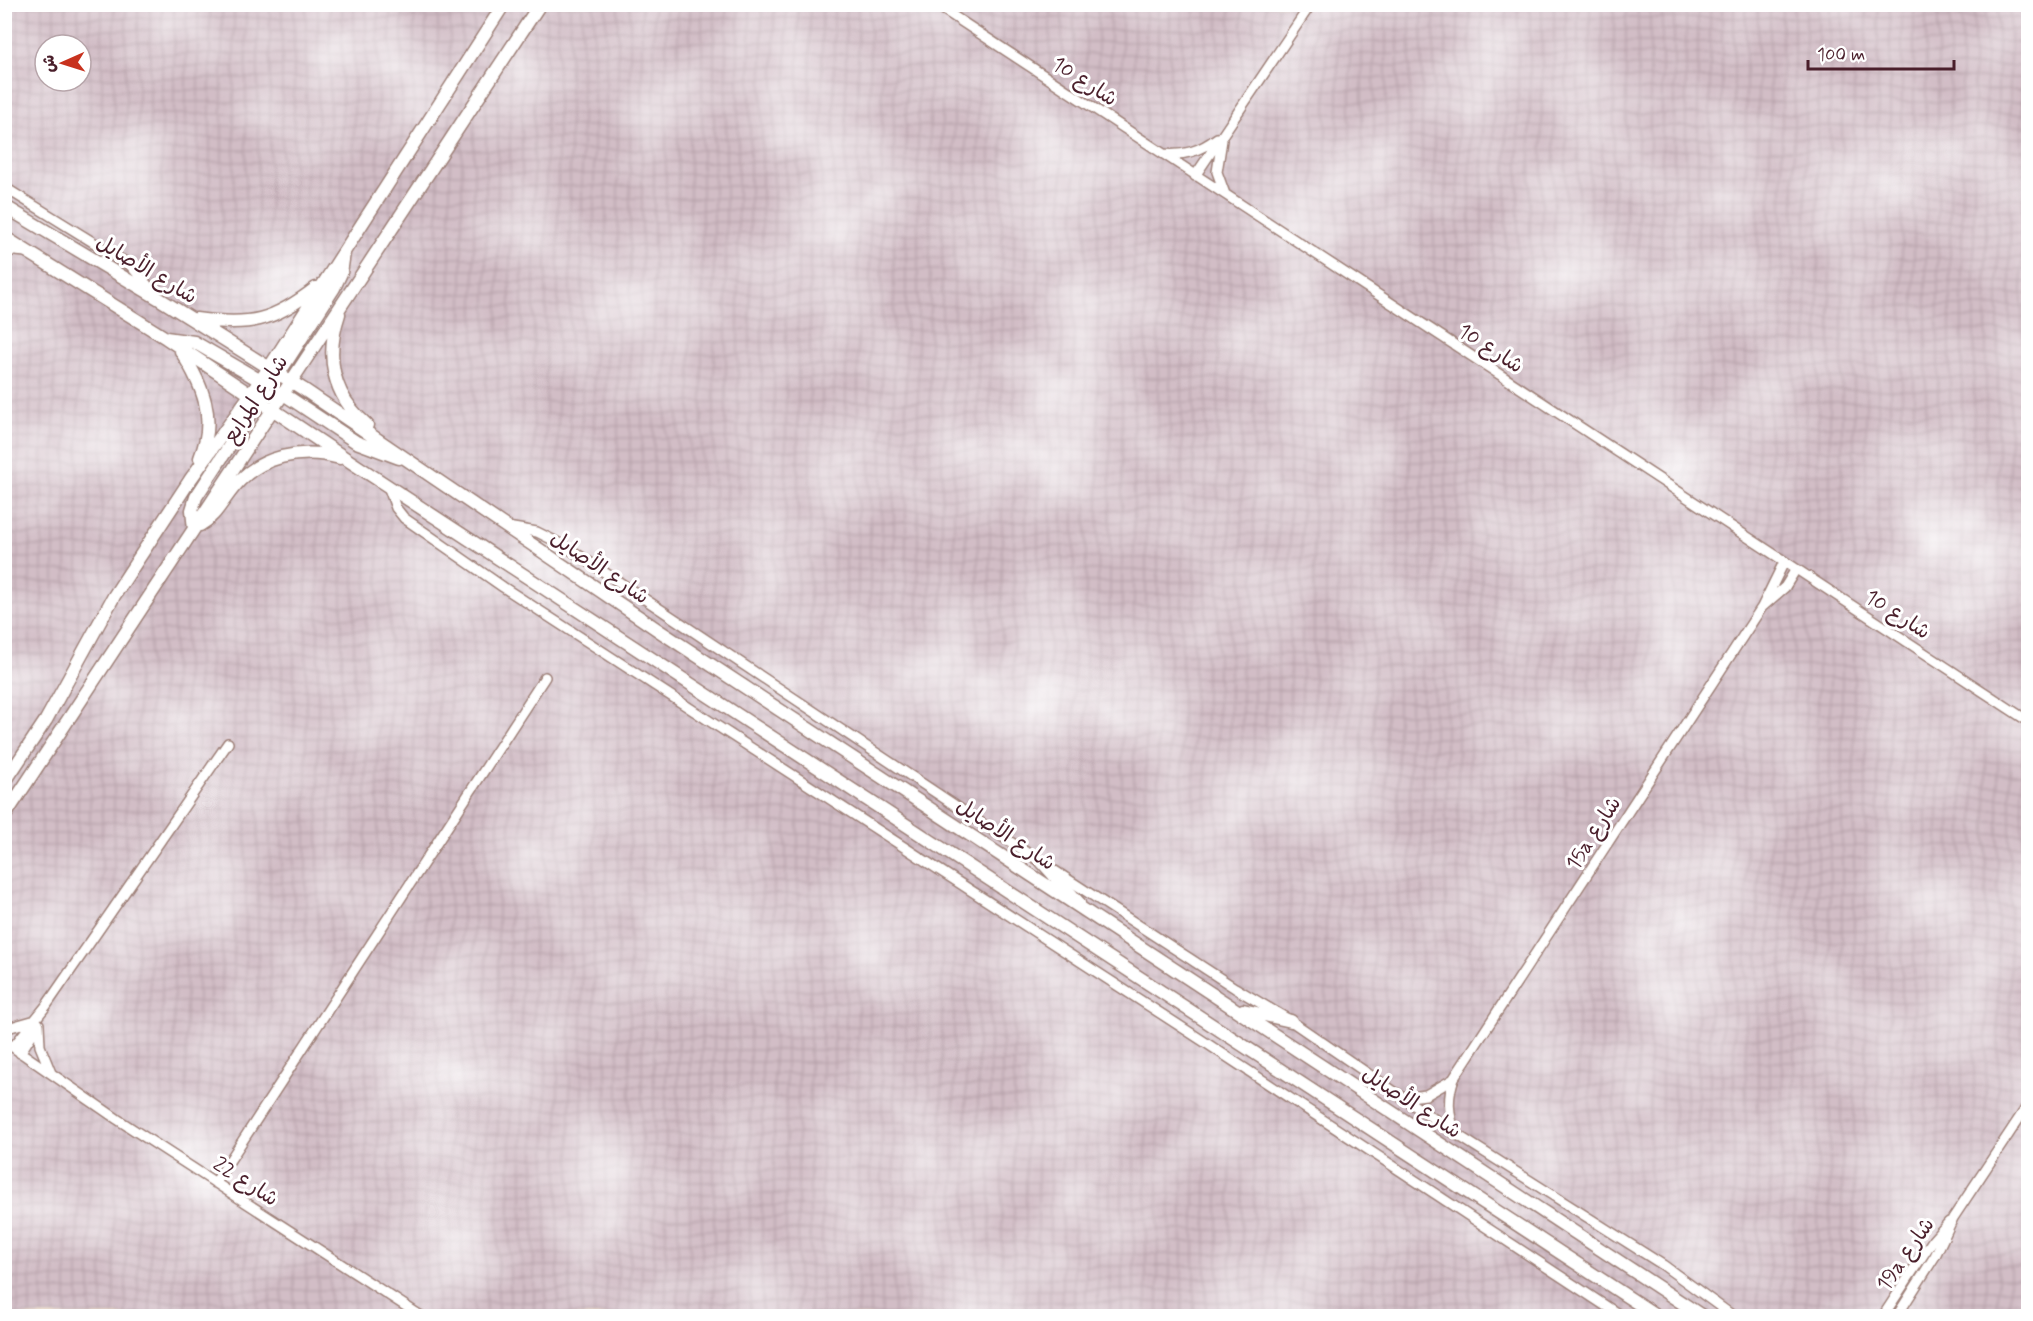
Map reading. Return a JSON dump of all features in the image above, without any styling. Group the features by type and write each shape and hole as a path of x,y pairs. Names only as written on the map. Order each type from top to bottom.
{"main road":[{"name":"شارع المرابع","path":"290,381 540,4"},
{"name":"شارع المرابع","path":"4,783 46,720 114,596 190,480 267,386 324,281 504,5"},
{"name":"شارع الأصايل","path":"4,206 192,319 267,386 290,381 1083,909 1702,1317"},
{"path":"4,237 172,342 267,386 356,442 380,453 406,459"},
{"path":"344,251 338,281 196,497 192,510 194,529 214,515 242,478 267,462 285,456 312,453 351,462"},
{"path":"192,319 239,324 260,321 288,309 324,281"},
{"path":"345,297 332,340 332,361 336,382 353,412 406,459"},
{"path":"172,342 200,382 208,411 206,440 190,480"},
{"name":"شارع المرابع","path":"4,817 272,408 267,386"},
{"path":"272,408 1657,1317"},
{"path":"1042,862 1067,887 1083,909"},
{"path":"1235,1008 1291,1021"}],"street":[{"name":"شارع 10","path":"934,4 2028,721"},
{"path":"1196,176 1311,4"},
{"path":"1162,154 1179,155 1196,151 1223,133"},
{"path":"1223,133 1217,172 1226,196"},
{"path":"4,187 130,266 158,298"},
{"path":"4,250 27,252"},
{"path":"388,486 396,508 404,518 487,576 1200,1039 1621,1317"},
{"path":"507,527 537,532 556,540 1042,862 1235,988 1291,1021 1456,1134 1663,1265 1733,1317"},
{"name":"15a شارع","path":"1456,1134 1450,1119 1449,1102 1454,1078 1762,607 1771,584 1784,562"},
{"name":"15a شارع","path":"1762,607 1785,586 1796,569"},
{"path":"215,1183 545,677"},
{"name":"شارع 22","path":"228,743 36,1022 13,1047 215,1183 421,1317"},
{"path":"4,1029 36,1022 40,1046 53,1075"},
{"name":"15a شارع","path":"1402,1098 1434,1092 1454,1078"},
{"path":"1953,1218 2028,1105"},
{"name":"19a شارع","path":"1883,1317 1933,1240 1953,1218"},
{"name":"19a شارع","path":"1897,1317 1935,1256 1953,1218"}],"shaded area":[{"path":"5,5 2028,5 2028,1316 5,1316"}]}
